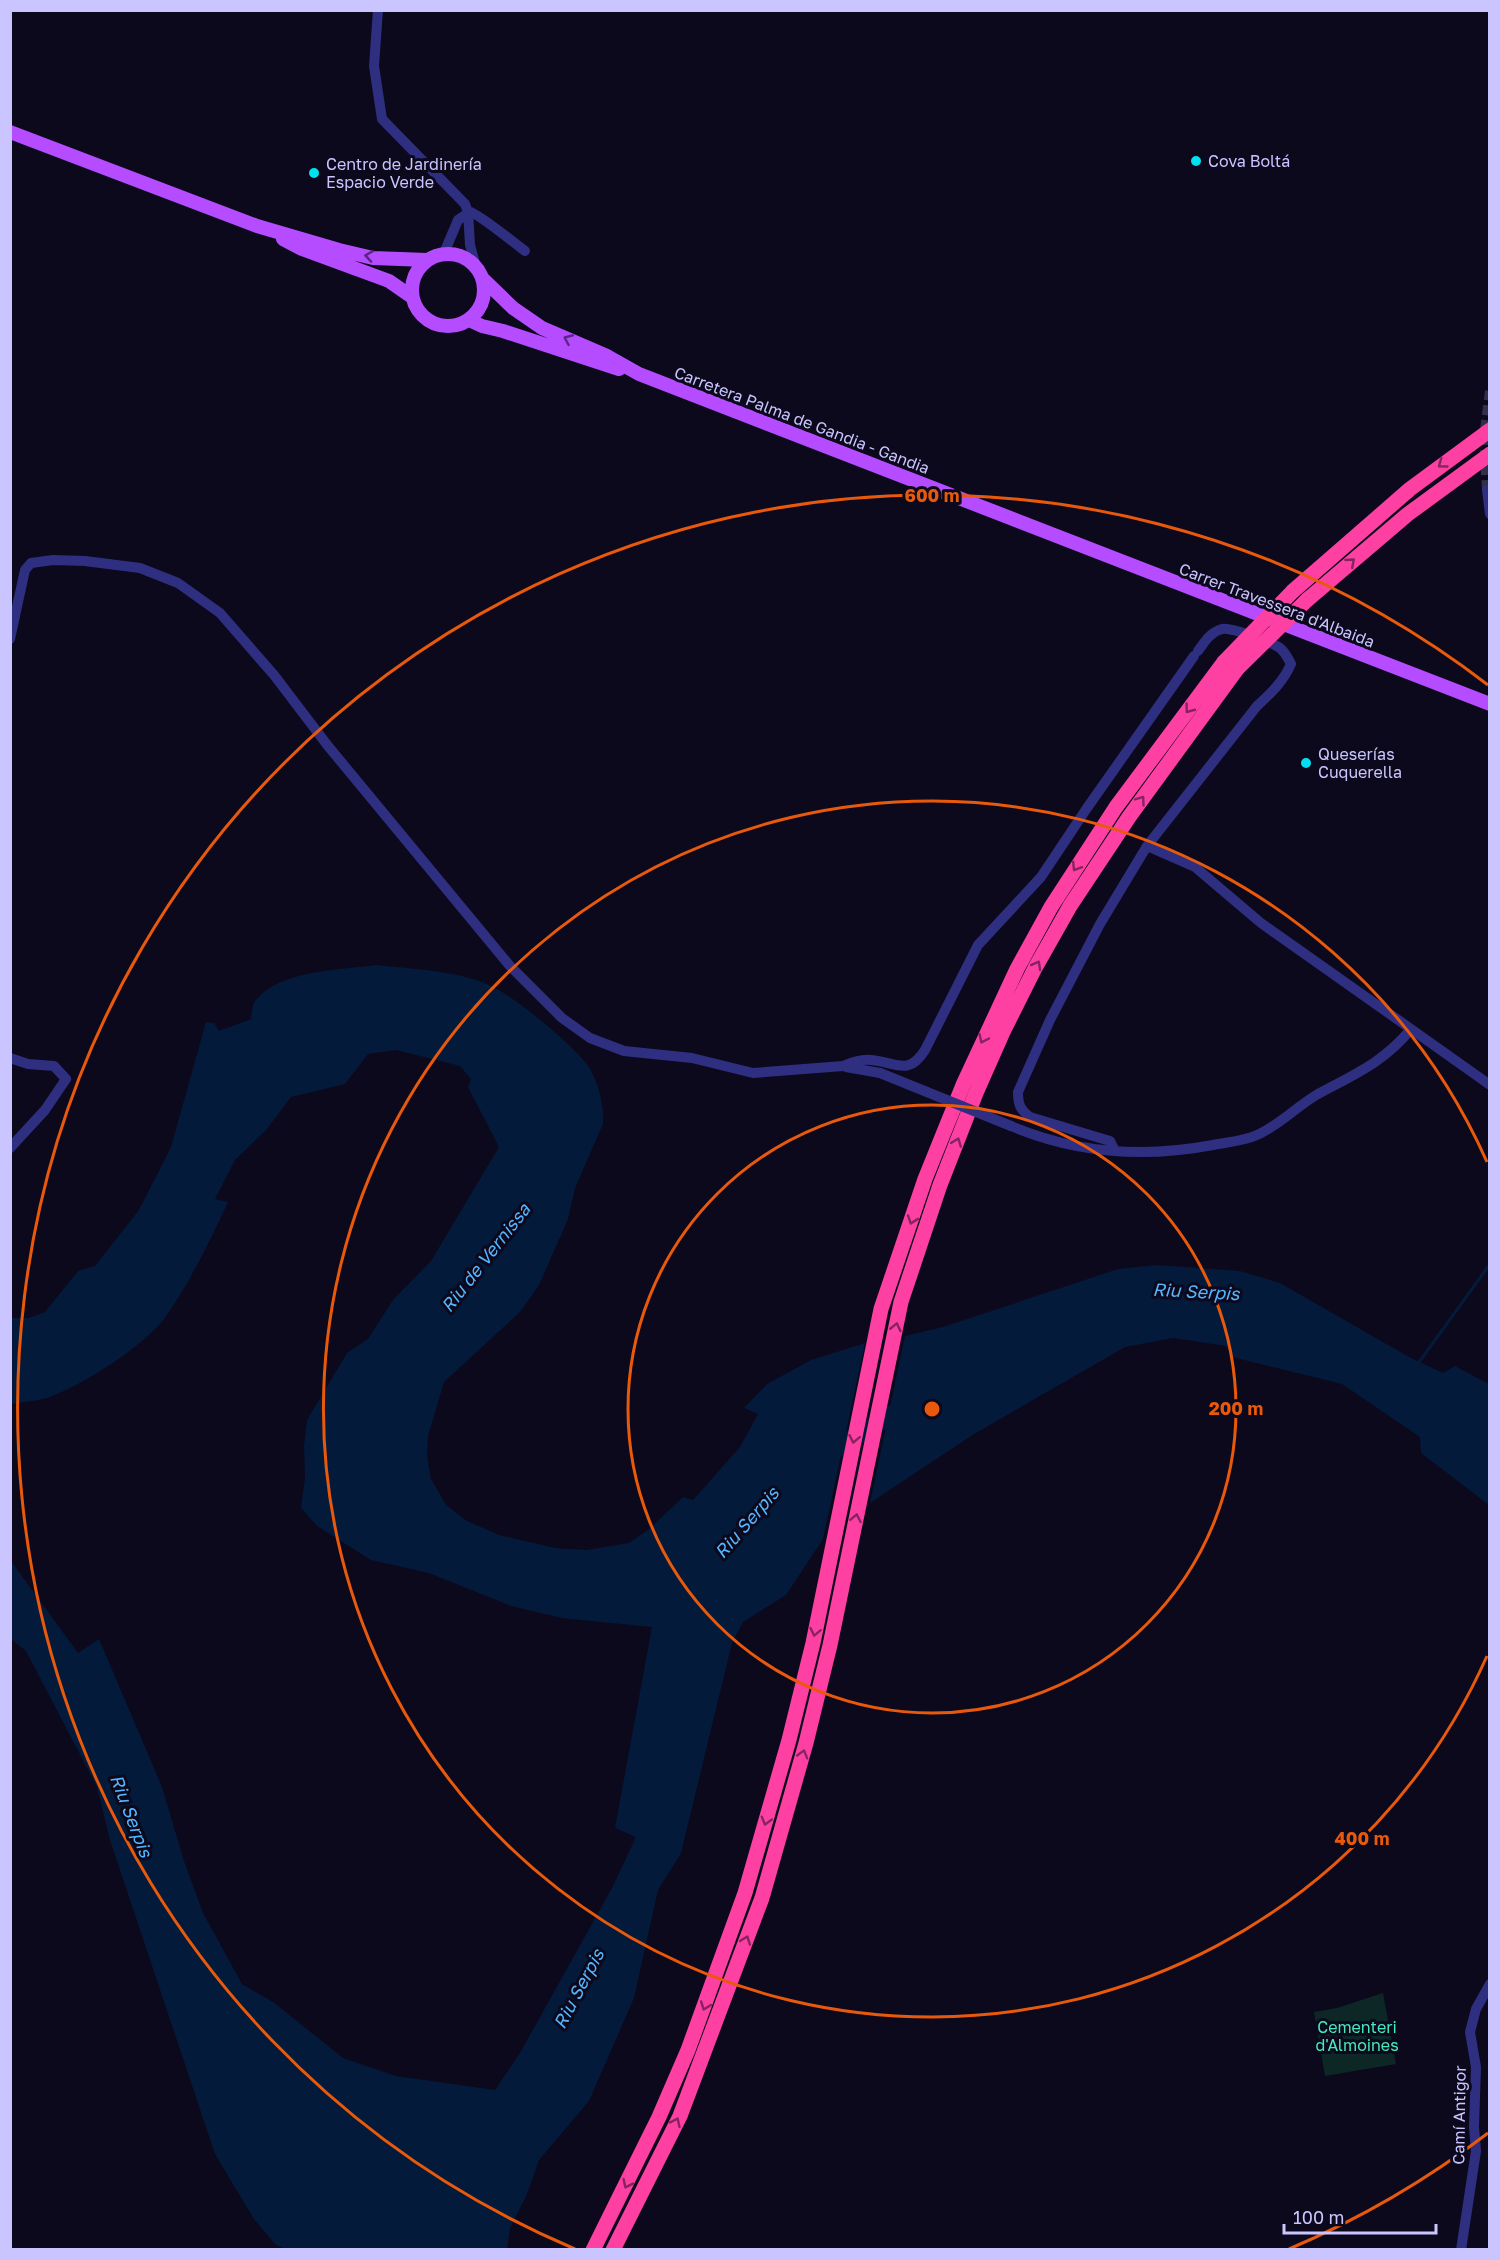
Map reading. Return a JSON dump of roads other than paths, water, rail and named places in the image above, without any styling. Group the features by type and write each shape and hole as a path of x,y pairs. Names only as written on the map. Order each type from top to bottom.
{"highway":[{"path":"593,2250 630,2178 680,2069 745,1893 789,1740 827,1575 881,1309 926,1179 976,1052 1051,907 1088,849 1116,807 1231,665 1293,591 1410,489 1490,430"},
{"path":"613,2250 680,2116 762,1898 806,1743 844,1576 901,1302 940,1185 1003,1032 1035,968 1076,897 1231,665 1408,514 1490,454"}],"main road":[{"path":"10,132 257,226 339,250 373,258 427,260 444,254 456,254 467,259 479,272 484,289 483,301 469,320 446,327 434,324 416,309 412,297 414,276 427,260"},
{"path":"257,226 302,249 389,281 412,297"},
{"name":"Carretera Palma de Gandia - Gandia","path":"479,272 513,308 542,328 607,356 639,374"},
{"name":"Carretera Palma de Gandia - Gandia","path":"469,320 606,366 639,374 1054,535"},
{"name":"Carrer Travessera d'Albaida","path":"1054,535 1490,704"}],"street":[{"path":"378,10 374,66 382,119 465,204 468,212 470,245 479,272"},
{"path":"453,192 458,220"},
{"path":"444,254 458,220 468,212 475,212 485,223 525,251"},
{"path":"470,230 476,224 485,223"},
{"path":"1487,490 1490,514"},
{"path":"10,639 22,579 31,563 53,560 85,561 140,568 178,583 207,603 240,635 300,707 328,746 510,966 562,1018 590,1038 624,1051 692,1058 753,1072 843,1066 879,1073 1050,1141 1143,1153 1182,1151 1256,1136 1315,1096 1386,1056 1411,1029"},
{"path":"843,1066 852,1062 870,1060 906,1066 915,1063 978,945 1041,877 1087,808 1212,634 1224,629 1233,630 1279,648 1291,664 1286,676 1278,687 1257,706 1147,846 1100,924 1050,1020 1018,1092 1018,1103 1023,1112 1030,1117 1110,1141 1115,1151"},
{"path":"1147,846 1195,867 1261,923 1490,1085"},
{"path":"10,1058 28,1064 54,1066 66,1079 45,1110 10,1148"},
{"name":"Camí Antigor","path":"1461,2250 1476,2151 1474,2127 1476,2067 1470,2032 1476,2009 1490,1984"}],"water":[{"name":"Riu de Vernissa","path":"376,965 462,976 489,985 512,998 567,1043 586,1063 597,1084 603,1109 603,1124 575,1188 568,1219 539,1285 520,1312 444,1382 428,1436 427,1456 431,1479 446,1505 467,1521 499,1535 555,1548 587,1550 629,1543 649,1529 683,1497 693,1500 740,1447 758,1414 744,1408 767,1384 811,1360 865,1343 823,1539 786,1595 743,1622 732,1643 681,1853 658,1890 634,1998 589,2101 539,2160 527,2194 510,2228 507,2249 286,2249 276,2245 254,2219 215,2154 110,1840 97,1787 26,1651 11,1639 11,1561 78,1653 99,1639 162,1787 184,1861 203,1913 242,1984 273,2002 343,2058 396,2076 495,2090 520,2053 613,1886 636,1837 615,1828 652,1627 562,1618 511,1606 429,1573 371,1560 317,1526 301,1508 305,1478 304,1446 307,1420 347,1353 368,1339 393,1300 431,1261 499,1147 468,1087 471,1079 460,1066 396,1050 368,1054 345,1084 291,1097 267,1129 235,1160 215,1199 228,1202 221,1217 184,1288 157,1327 129,1351 78,1384 47,1398 11,1404 11,1318 29,1318 45,1312 78,1271 95,1266 139,1210 171,1147 206,1022 214,1023 219,1031 251,1019 255,1001 279,983 294,977 328,970"},
{"path":"1157,1265 1240,1271 1280,1283 1409,1357 1443,1373 1455,1366 1489,1384 1489,1505 1421,1453 1420,1437 1342,1384 1232,1357 1226,1346 1173,1338 1125,1347 974,1434 870,1503 905,1336 943,1327 1118,1269"}],"waterway":[{"path":"1417,1365 1490,1264"},
{"name":"Riu Serpis","path":"824,1456 908,1405"}],"tunnel":[{"path":"1487,490 1484,438 1490,391"}],"place":[{"name":"Cova Boltá","path":"1196,161"},
{"name":"Centro de Jardinería Espacio Verde","path":"314,173"},
{"name":"Queserías Cuquerella","path":"1306,763"}],"park label":[{"name":"Cementeri d'Almoines","path":"1357,2036"}]}
